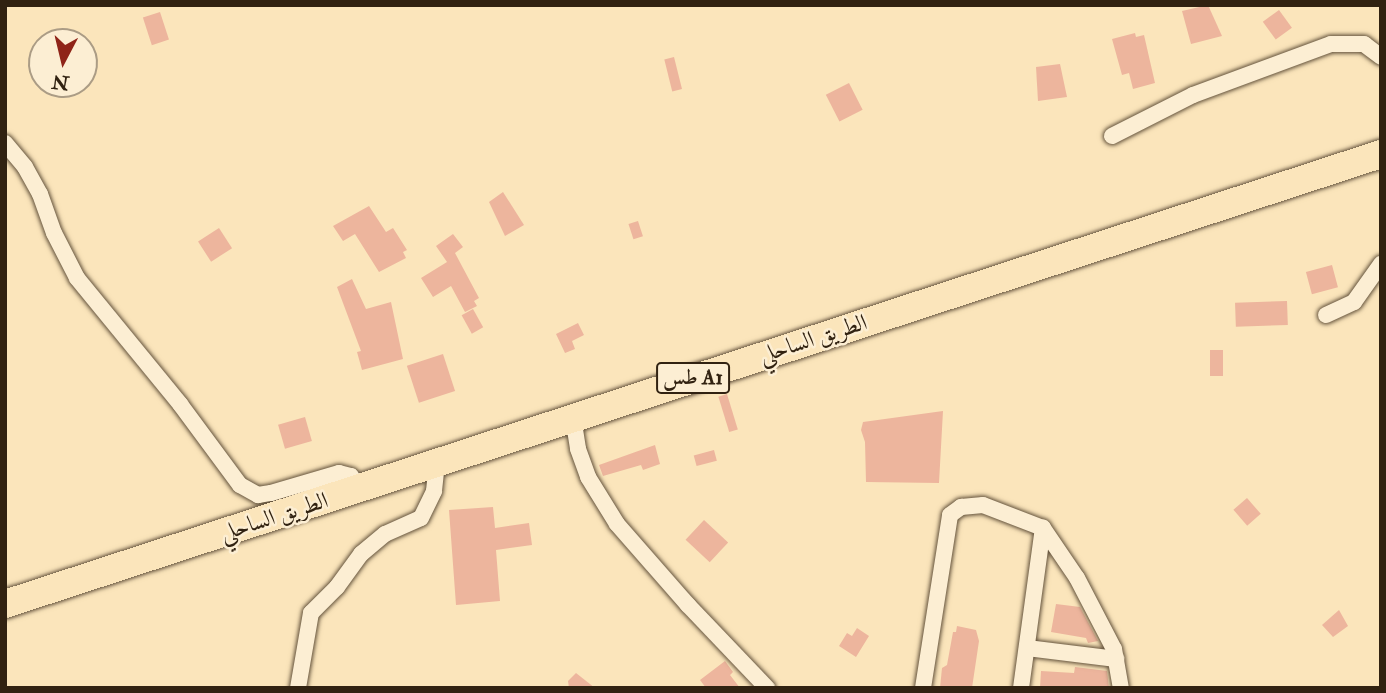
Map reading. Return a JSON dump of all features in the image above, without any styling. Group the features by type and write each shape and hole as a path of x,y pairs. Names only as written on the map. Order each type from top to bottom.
{"highway":[{"name":"الطريق الساحلي","path":"5,604 1381,154"}],"street":[{"path":"1112,136 1193,94 1331,44 1364,44 1379,52"},
{"path":"5,144 25,167 40,194 54,233 77,278 180,404 240,485 258,495 340,473 351,476 360,489"},
{"path":"1326,315 1353,302 1381,264"},
{"path":"573,417 578,449 588,477 617,524 688,605 767,688"},
{"path":"299,688 311,613 337,587 361,554 385,534 421,518 434,491 437,463"},
{"path":"923,688 950,515 961,507 983,505 1043,528 1077,578 1116,659 1121,688"},
{"path":"1021,688 1043,528"},
{"path":"1027,648 1116,659"}],"building":[{"path":"1208,5 1222,36 1191,44 1182,11"},
{"path":"1279,10 1292,28 1276,40 1263,22"},
{"path":"160,12 169,40 152,45 143,18"},
{"path":"1135,33 1136,37 1144,35 1155,83 1133,89 1129,73 1122,75 1112,39"},
{"path":"674,57 682,89 672,91 664,59"},
{"path":"1060,64 1067,97 1038,101 1036,67"},
{"path":"849,83 863,110 839,122 826,95"},
{"path":"503,192 524,225 505,236 489,202"},
{"path":"369,206 386,232 393,228 407,250 403,252 406,258 379,272 355,234 343,241 333,226"},
{"path":"638,221 643,236 633,239 628,224"},
{"path":"219,228 232,248 211,262 198,242"},
{"path":"453,234 463,247 455,253 479,298 474,301 477,306 465,312 451,286 433,297 421,278 447,262 436,246"},
{"path":"1332,265 1338,287 1312,294 1306,272"},
{"path":"352,279 366,309 391,302 403,359 362,370 357,352 361,351 337,287"},
{"path":"1287,301 1288,325 1236,327 1235,303"},
{"path":"473,309 483,327 472,334 462,315"},
{"path":"578,323 584,335 572,341 575,349 565,353 556,334"},
{"path":"1210,350 1223,350 1223,376 1210,376"},
{"path":"443,354 455,391 419,403 407,366"},
{"path":"727,394 738,429 729,432 718,397"},
{"path":"943,411 939,483 866,482 865,442 861,430 863,422"},
{"path":"305,417 312,441 285,449 278,425"},
{"path":"655,445 660,464 643,470 641,465 603,476 599,465"},
{"path":"714,450 717,461 697,466 694,455"},
{"path":"1247,498 1261,514 1247,526 1233,510"},
{"path":"493,507 495,528 529,523 532,545 496,550 500,601 456,605 449,510"},
{"path":"704,520 728,543 710,562 686,540"},
{"path":"1056,604 1080,607 1098,641 1088,643 1086,638 1051,632"},
{"path":"1339,610 1348,626 1333,637 1322,625"},
{"path":"957,626 976,630 979,641 972,688 940,688 942,668 947,665 953,632 956,632"},
{"path":"857,628 869,636 856,657 839,646 847,633 852,636"},
{"path":"725,661 733,672 730,675 740,688 706,688 700,680"},
{"path":"1075,667 1107,671 1109,688 1040,688 1041,671 1074,673"},
{"path":"576,673 595,688 569,688 568,681"}]}
